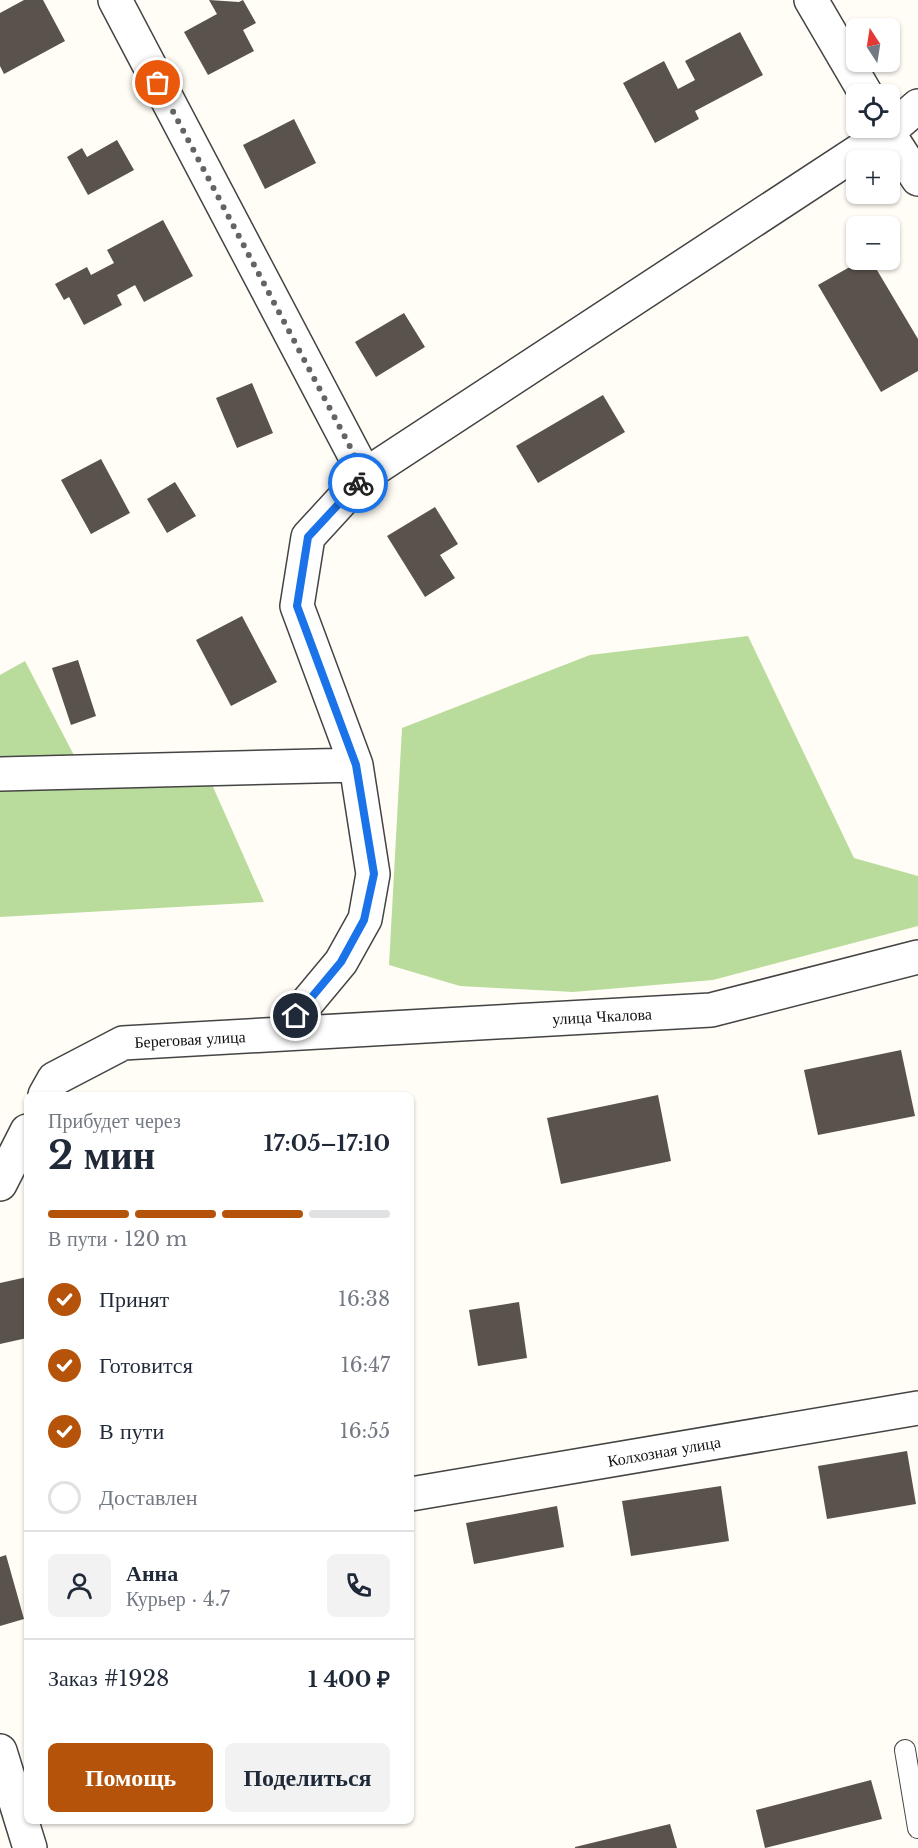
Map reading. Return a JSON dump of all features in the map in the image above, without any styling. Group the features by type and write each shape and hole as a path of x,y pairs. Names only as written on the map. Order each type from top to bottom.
{"street":[{"path":"115,0 365,475"},
{"path":"811,0 860,84"},
{"path":"900,120 918,106"},
{"path":"280,1034 341,962 364,920 374,874 356,765 297,606 308,537 365,475 875,138"},
{"path":"892,138 918,179"},
{"path":"0,774 356,765"},
{"name":"улица Чкалова","path":"280,1034 711,1010 918,957"},
{"name":"Береговая улица","path":"47,1092 54,1079 123,1043 280,1034"},
{"path":"0,1184 24,1137"},
{"name":"Колхозная улица","path":"414,1493 918,1408"},
{"path":"0,1751 30,1848"}],"lane":[{"path":"905,1750 918,1828"}],"green space":[{"path":"748,636 854,858 918,876 918,926 713,980 573,992 460,986 389,965 402,728 590,655"},
{"path":"25,661 78,763 210,780 264,902 0,917 0,675"}],"building":[{"path":"24,0 43,0 65,41 4,74 0,66 0,13"},
{"path":"209,0 239,2 243,0 256,23 243,30 254,51 208,75 184,32 217,14"},
{"path":"740,32 763,75 695,111 699,119 655,143 623,83 664,61 678,89 695,80 685,61"},
{"path":"294,119 316,163 265,189 243,145"},
{"path":"117,140 134,170 88,195 67,157 82,148 87,157"},
{"path":"163,220 193,276 144,302 135,285 117,295 122,305 84,325 69,297 64,300 55,284 87,267 91,275 114,263 107,250"},
{"path":"846,269 877,270 918,339 918,371 881,392 818,285"},
{"path":"404,313 425,347 376,377 355,342"},
{"path":"252,383 273,433 237,448 216,398"},
{"path":"603,395 625,432 538,483 516,446"},
{"path":"101,459 130,513 91,534 61,480"},
{"path":"175,482 196,516 167,533 147,499"},
{"path":"435,507 458,544 440,555 455,578 425,597 387,536"},
{"path":"242,616 277,682 231,706 196,640"},
{"path":"78,660 96,716 71,725 52,668"},
{"path":"901,1050 915,1116 818,1135 804,1070"},
{"path":"658,1095 671,1161 561,1184 547,1118"},
{"path":"24,1278 24,1339 0,1344 0,1283"},
{"path":"519,1302 527,1358 478,1366 469,1310"},
{"path":"907,1451 916,1504 827,1519 818,1466"},
{"path":"721,1486 729,1541 631,1556 622,1501"},
{"path":"557,1506 564,1547 474,1564 466,1523"},
{"path":"6,1555 24,1619 0,1626 0,1557"},
{"path":"871,1780 882,1819 765,1848 756,1810"},
{"path":"670,1824 677,1848 575,1848 575,1847"}],"way so far":[{"path":"158,83 365,475 358,483"}],"route":[{"path":"296,1016 341,962 364,920 374,874 356,765 297,606 308,537 358,483"}]}
